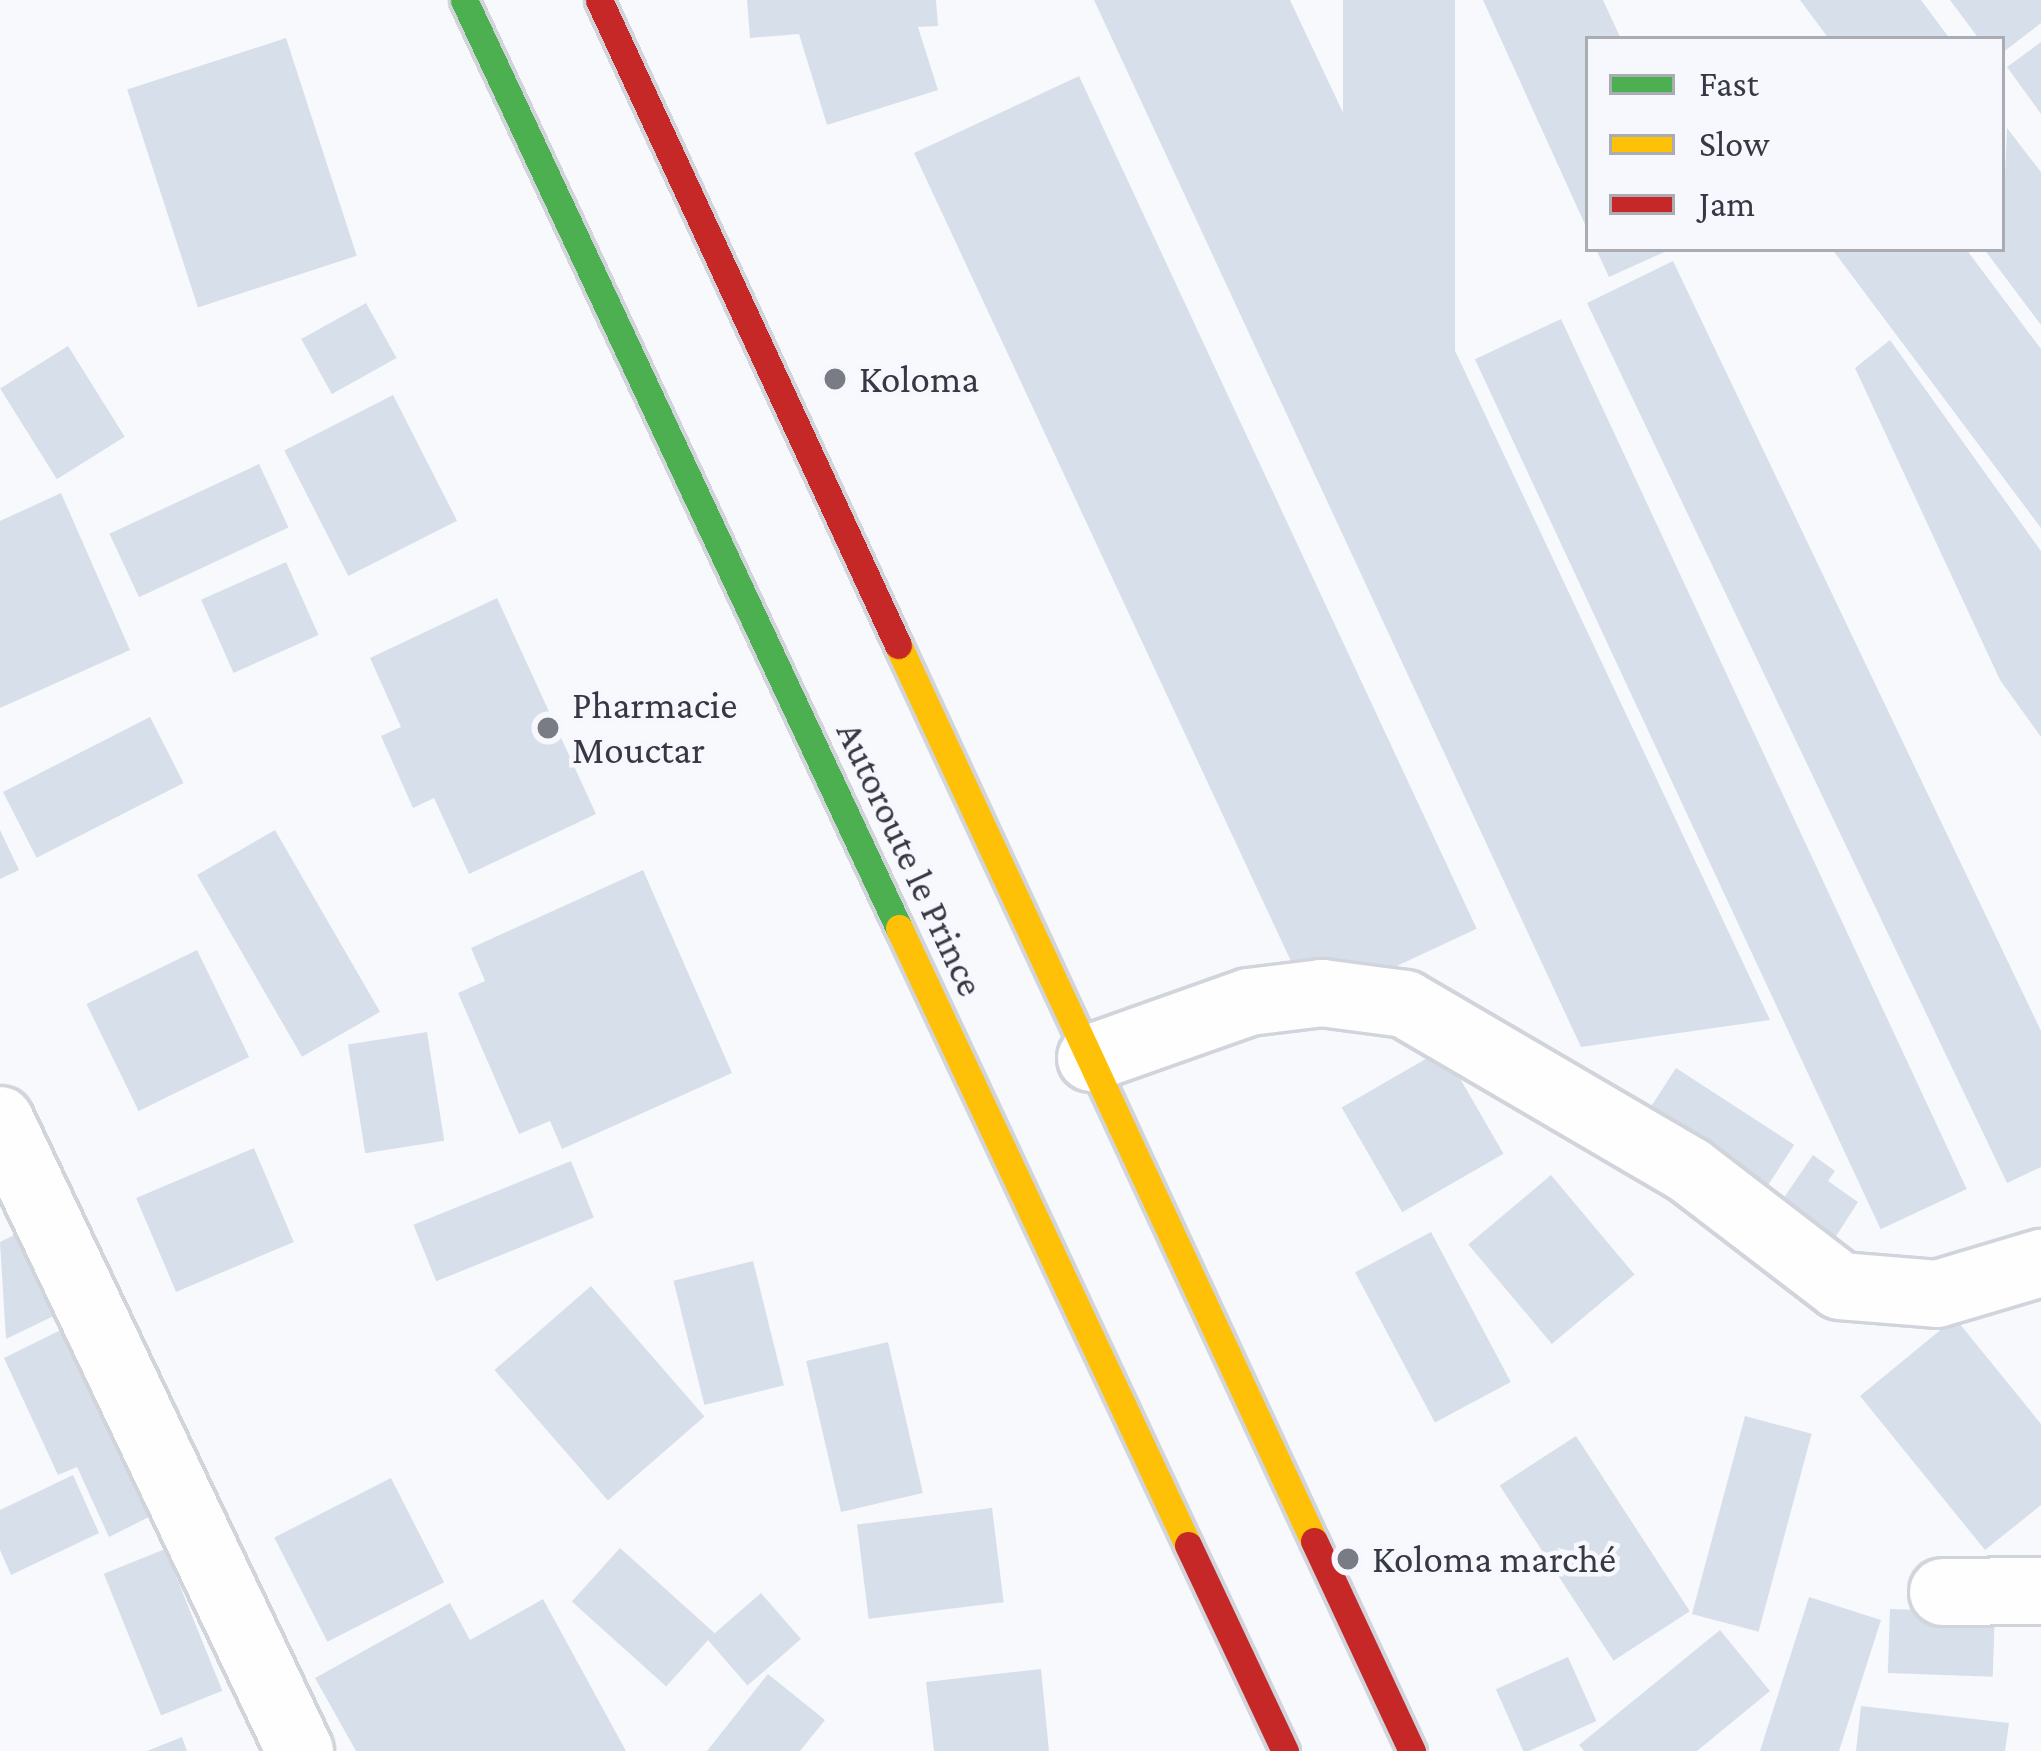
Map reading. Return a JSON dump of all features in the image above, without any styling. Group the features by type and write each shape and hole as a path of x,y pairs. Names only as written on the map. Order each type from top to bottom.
{"main road":[{"name":"Autoroute le Prince","path":"464,0 1285,1751"},
{"name":"Autoroute le Prince","path":"599,0 1412,1751"}],"street":[{"path":"1091,1058 1249,1001 1322,993 1405,1004 1690,1170 1840,1286 1937,1294 2041,1263"},
{"path":"0,1120 300,1751"},
{"path":"1943,1592 2041,1591"}],"building":[{"path":"747,0 936,0 938,26 918,27 938,90 827,125 799,34 750,38"},
{"path":"1094,0 1290,0 1770,1020 1581,1047"},
{"path":"1343,0 1455,0 1455,366 1343,366"},
{"path":"1483,0 1603,0 1620,36 1585,36 1585,224"},
{"path":"1800,0 1921,0 1948,36 1827,36"},
{"path":"1950,0 2041,0 2041,23 2005,51 2005,36 1977,36"},
{"path":"286,38 357,256 198,307 127,90"},
{"path":"2041,42 2041,114 2007,67"},
{"path":"1079,76 1477,929 1312,1006 914,153"},
{"path":"2007,128 2041,172 2041,325 1986,252 2005,252"},
{"path":"1597,252 1664,252 1609,277"},
{"path":"1834,252 1968,252 2041,349 2041,528"},
{"path":"1673,261 2041,1031 2041,1167 2007,1183 1587,303"},
{"path":"366,303 397,358 332,394 301,339"},
{"path":"1561,319 1967,1189 1881,1229 1475,359"},
{"path":"1890,340 2041,551 2041,737 2000,680 1855,368"},
{"path":"68,346 125,437 57,479 0,388"},
{"path":"393,395 457,521 348,576 284,450"},
{"path":"259,464 289,527 139,597 109,534"},
{"path":"61,493 130,650 0,708 0,521"},
{"path":"286,562 319,635 234,673 201,600"},
{"path":"497,598 596,814 469,874 434,798 413,808 381,736 401,727 370,658"},
{"path":"150,717 184,783 37,858 3,792"},
{"path":"0,830 19,870 0,879"},
{"path":"275,830 380,1012 302,1057 197,875"},
{"path":"643,870 732,1073 562,1149 550,1121 519,1134 458,993 485,981 471,948"},
{"path":"197,950 249,1057 139,1111 86,1004"},
{"path":"427,1032 444,1141 365,1153 348,1045"},
{"path":"1443,1049 1504,1154 1402,1212 1342,1108"},
{"path":"1676,1068 1794,1145 1756,1204 1638,1127"},
{"path":"254,1148 294,1242 176,1292 136,1198"},
{"path":"1813,1155 1835,1171 1828,1181 1858,1202 1826,1252 1772,1215"},
{"path":"571,1161 594,1218 436,1281 413,1225"},
{"path":"1551,1175 1635,1275 1552,1344 1468,1244"},
{"path":"22,1231 62,1312 6,1339 0,1242"},
{"path":"1431,1232 1511,1382 1435,1422 1355,1272"},
{"path":"753,1261 784,1385 704,1405 673,1281"},
{"path":"591,1286 704,1417 608,1501 494,1370"},
{"path":"1955,1318 2041,1424 2041,1505 1985,1550 1860,1396"},
{"path":"83,1319 169,1507 109,1537 77,1467 58,1475 4,1358"},
{"path":"888,1342 923,1493 841,1512 806,1361"},
{"path":"1745,1416 1812,1434 1759,1632 1692,1614"},
{"path":"1576,1436 1690,1611 1614,1661 1500,1486"},
{"path":"73,1475 99,1533 11,1575 0,1550 0,1510"},
{"path":"391,1478 444,1582 327,1642 274,1537"},
{"path":"992,1508 1004,1602 869,1619 857,1525"},
{"path":"620,1548 714,1633 666,1686 572,1602"},
{"path":"165,1549 222,1691 161,1716 104,1574"},
{"path":"761,1593 801,1639 747,1686 707,1640"},
{"path":"1809,1597 1881,1620 1839,1751 1760,1751"},
{"path":"543,1599 626,1751 356,1751 315,1678 450,1603 470,1640"},
{"path":"1890,1609 1995,1613 1993,1677 1888,1673"},
{"path":"1720,1630 1770,1691 1697,1751 1584,1751 1579,1745"},
{"path":"1568,1657 1596,1721 1523,1751 1496,1689"},
{"path":"1041,1669 1049,1751 934,1751 926,1682"},
{"path":"768,1674 825,1720 800,1751 707,1751"},
{"path":"1861,1706 2009,1723 2005,1751 1856,1751"},
{"path":"182,1737 187,1751 147,1751"}],"traffic: fast":[{"path":"464,0 899,928"}],"traffic: slow":[{"path":"898,645 1314,1541"},
{"path":"899,928 1188,1545"}],"traffic: jam":[{"path":"599,0 898,645"},
{"path":"1314,1541 1412,1751"},
{"path":"1188,1545 1285,1751"}],"place":[{"name":"Koloma","path":"835,379"},
{"name":"Pharmacie Mouctar","path":"548,728"},
{"name":"Koloma marché","path":"1348,1559"}]}
